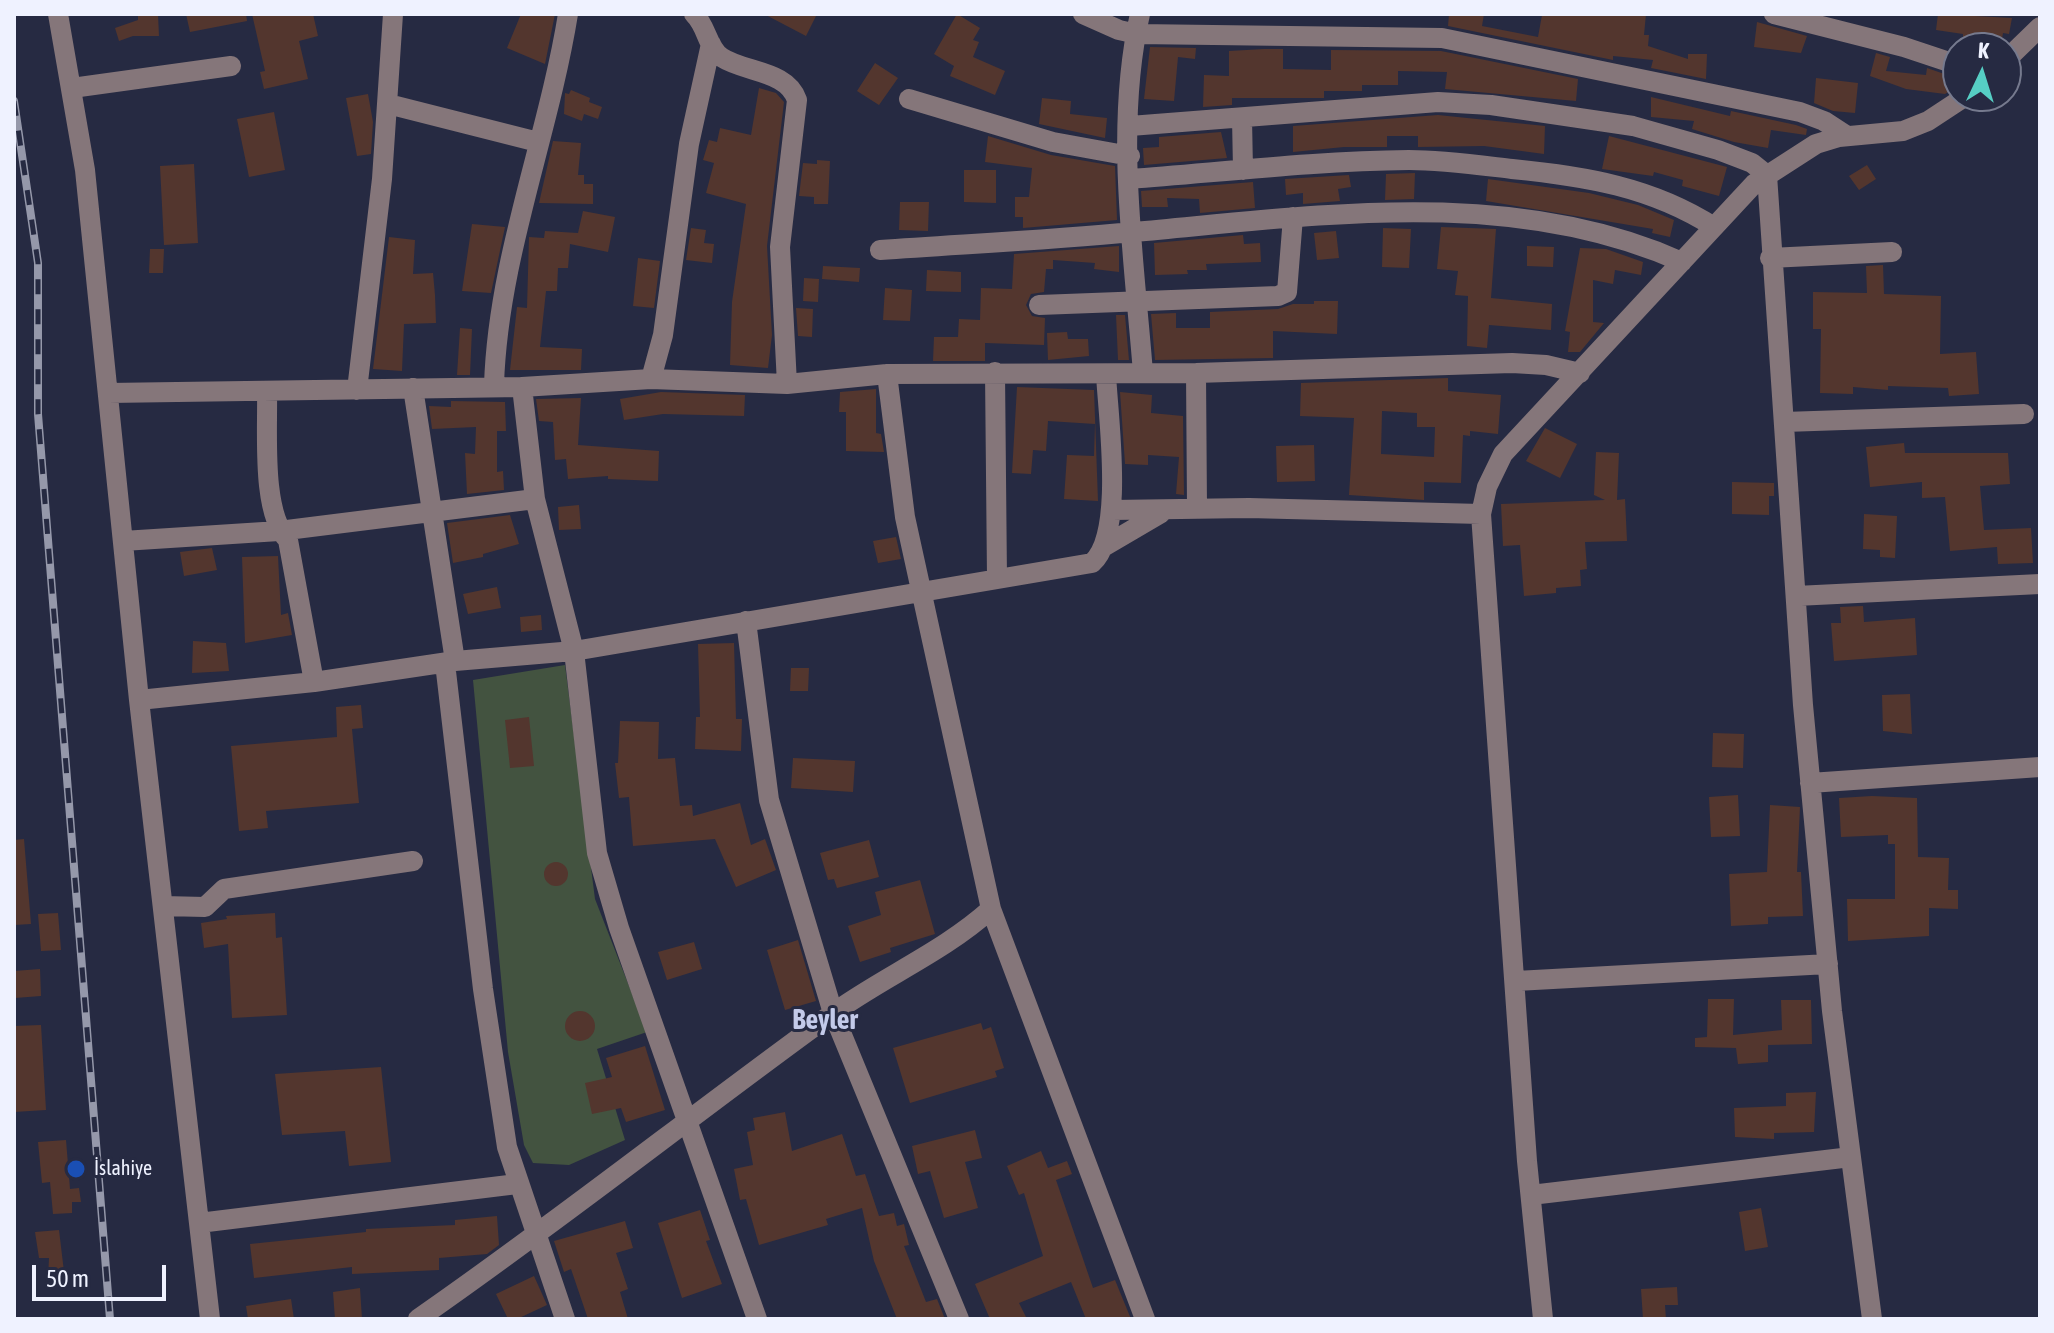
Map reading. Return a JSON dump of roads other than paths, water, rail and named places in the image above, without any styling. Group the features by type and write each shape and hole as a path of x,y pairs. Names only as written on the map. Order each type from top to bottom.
{"street":[{"path":"58,14 85,170 139,700 210,1319"},
{"path":"357,390 388,104 393,14"},
{"path":"494,385 495,341 568,14"},
{"path":"694,14 720,56 793,88 797,100 780,247 787,384"},
{"path":"1083,14 1119,30 1139,24 1442,38 1800,112 1824,121 1847,136"},
{"path":"1774,14 1942,61"},
{"path":"1139,24 1130,126 1130,179 1143,373"},
{"path":"2022,44 2040,27"},
{"path":"651,379 663,335 689,144 711,44"},
{"path":"72,88 231,66"},
{"path":"909,99 1053,142 1130,156"},
{"path":"1130,126 1438,102 1491,105 1633,126 1718,150 1752,163 1767,175 1770,258 1810,783 1828,964 1872,1319"},
{"path":"388,104 538,142"},
{"path":"1543,1319 1531,1195 1481,514 1487,487 1503,454 1714,227 1767,175 1816,144 1847,136 1903,131 1943,112"},
{"path":"1242,118 1243,170"},
{"path":"1130,179 1410,160 1545,172 1656,195 1683,207 1714,227"},
{"path":"880,250 1293,217 1423,211 1511,219 1607,234 1682,262"},
{"path":"1039,305 1278,296 1287,292 1293,217"},
{"path":"1770,258 1892,252"},
{"path":"108,393 267,393 494,385 522,387 651,379 787,384 887,374 1196,373 1512,363 1546,365 1580,373"},
{"path":"995,372 997,579"},
{"path":"1196,373 1197,508"},
{"path":"887,374 896,462 991,909 1145,1319"},
{"path":"139,700 314,682 450,662 574,651 1092,563 1100,556 1112,510 1106,374"},
{"path":"522,387 535,499 574,651 597,853 619,928 757,1319"},
{"path":"413,388 450,662 483,989 507,1147 565,1319"},
{"path":"267,393 271,495 279,531 288,540 314,682"},
{"path":"1784,422 2024,414"},
{"path":"123,541 279,531 535,499"},
{"path":"1103,547 1150,517 1172,508"},
{"path":"1112,510 1197,508 1481,514"},
{"path":"1796,596 2040,584"},
{"path":"746,621 769,800 833,1013 959,1319"},
{"path":"1810,783 2040,767"},
{"path":"163,906 205,907 224,889 413,861"},
{"path":"418,1319 537,1235 833,1013 963,935 991,909"},
{"path":"1516,981 1828,964"},
{"path":"1531,1195 1851,1157"},
{"path":"199,1223 517,1184"}],"railway":[{"path":"14,101 38,263 38,414 110,1319"}],"place":[{"name":"İslahiye","path":"76,1169"}],"district":[{"name":"Beyler","path":"825,1020"}]}
